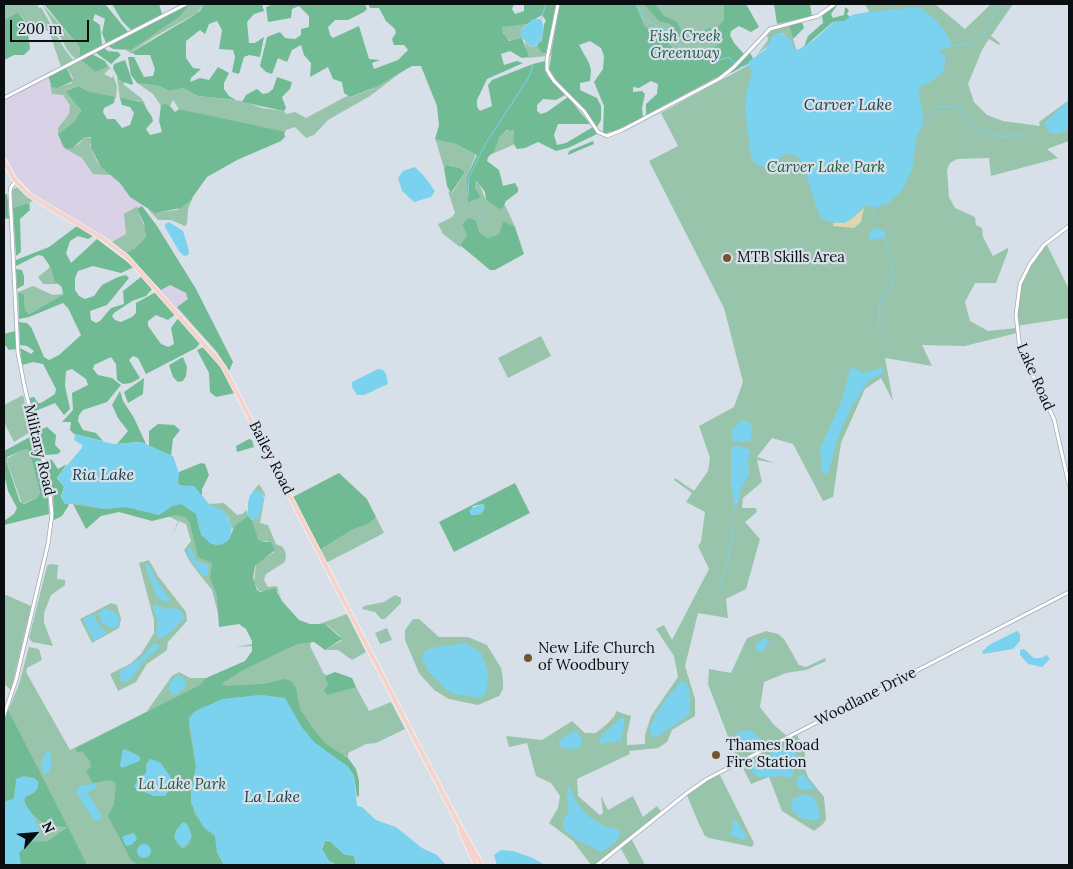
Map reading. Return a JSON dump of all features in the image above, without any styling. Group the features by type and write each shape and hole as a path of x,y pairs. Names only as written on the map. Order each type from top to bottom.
{"main road":[{"name":"Bailey Road","path":"4,161 16,181 35,200 105,241 128,258 223,366 457,821 482,865"},
{"name":"Bailey Road","path":"457,821 476,865"}],"street":[{"path":"4,98 186,4"},
{"path":"558,4 547,69 553,79 582,109 597,130 603,135 618,132 717,80 734,67 770,29 818,16 836,4"},
{"name":"Military Road","path":"4,715 16,680 48,544 52,514 48,478 24,384 19,356 10,193 11,187 16,181"},
{"name":"Lake Road","path":"1069,226 1050,240 1030,264 1020,284 1016,315 1020,348 1054,419 1069,485"},
{"name":"Woodlane Drive","path":"597,865 707,779 1069,592"}],"shaded area":[{"path":"70,66 221,357 128,255 101,235 31,192 17,177 4,154 4,99"}],"green space":[{"path":"4,4 37,4 40,9 41,7 64,48 73,60 61,67 49,31 32,26 28,29 24,19 18,12 4,20"},
{"path":"42,4 80,48 79,57 75,59 68,51"},
{"path":"44,4 105,4 128,32 106,43 102,33 105,19 95,14 93,20 100,25 102,45 79,57 80,48"},
{"path":"112,4 159,4 162,14 131,30 122,21"},
{"path":"190,4 204,4 197,13 154,37 133,51 132,54 126,50 131,50"},
{"path":"190,4 179,17 131,50 113,49 108,46"},
{"path":"204,4 262,4 264,11 254,14 247,22 249,43 255,43 264,37 260,57 249,55 244,57 239,74 232,72 235,57 233,50 219,49 222,30 217,21 209,24 205,34 200,30 186,41 186,58 193,68 201,69 191,78 190,82 200,78 209,80 218,67 229,73 224,83 224,89 229,96 236,100 198,96 183,88 169,91 159,86 137,83 131,75 128,57 134,57 144,77 153,76 155,69 150,55 135,55 132,52 200,11"},
{"path":"274,4 365,4 367,9 364,12 348,20 335,20 328,27 333,38 359,26 369,59 380,60 372,63 374,69 398,60 408,50 404,45 394,45 392,39 396,33 395,29 386,21 379,8 370,8 368,4 514,4 512,9 515,14 524,11 524,4 556,4 546,54 541,52 537,45 542,40 546,21 542,15 527,24 502,27 503,33 509,41 522,38 529,57 522,58 510,51 501,54 504,65 517,61 523,63 487,79 477,100 477,107 480,111 492,106 488,85 492,80 545,61 547,75 565,95 556,100 543,99 537,105 537,111 541,114 547,112 568,97 590,124 558,124 554,135 557,145 566,143 593,127 597,134 568,148 556,151 538,142 525,148 517,149 513,143 514,131 507,130 499,138 494,152 488,157 487,161 499,170 503,186 515,183 518,192 506,201 503,208 499,209 486,200 485,192 477,181 475,188 481,197 468,203 467,177 477,155 456,144 435,139 439,125 437,106 421,66 412,66 376,87 350,97 344,93 342,82 333,79 328,67 310,77 311,63 304,55 301,45 292,50 287,62 278,58 272,74 266,72 260,66 267,37 280,32 285,38 295,39 301,35 301,29 309,27 309,16 299,6 292,9 291,18 268,22 266,7"},
{"name":"Fish Creek Greenway","path":"560,4 743,4 723,21 733,66 718,77 594,33 550,56"},
{"path":"560,4 635,4 645,27 657,32 674,49 693,57 707,54 719,44 720,35 716,29 724,20 724,4 746,4 759,27 751,32 739,26 731,31 730,35 734,43 744,54 723,74 646,115 646,104 657,94 658,84 651,81 639,88 633,87 633,92 642,91 645,94 642,108 643,117 615,131 603,133 604,106 594,82 603,69 604,56 601,48 590,41 579,45 591,70 590,81 580,83 580,90 597,98 601,106 601,120 597,127 586,111 557,81 549,69"},
{"path":"644,4 655,4 664,16 677,22 684,35 683,40 670,24 659,21"},
{"path":"774,4 810,4 812,16 777,24"},
{"path":"838,4 831,14 833,18 844,15 845,7 849,10 847,14 850,17 844,21 833,22 804,47 808,36 823,23 822,16"},
{"name":"Carver Lake Park","path":"865,4 935,4 965,29 991,4 1013,4 991,36 1000,43 999,45 989,39 982,50 968,84 974,102 987,115 1003,121 1040,126 1039,122 1069,100 1069,141 1047,149 1058,158 991,176 989,158 957,159 950,163 947,170 949,197 955,208 975,217 976,225 982,228 983,237 993,256 1008,248 996,283 975,283 965,302 970,321 988,331 1016,328 1017,333 965,346 922,345 932,366 885,358 893,401 881,378 865,389 841,443 833,497 823,501 793,444 772,438 757,457 775,463 757,460 762,482 743,498 742,508 756,508 757,512 745,522 760,539 746,589 726,599 728,618 698,613 685,666 695,699 695,716 672,730 667,742 658,748 629,751 630,754 577,779 578,796 600,815 603,813 601,796 608,810 633,796 643,817 657,806 662,813 631,838 645,865 630,865 620,847 597,865 591,865 573,841 549,823 558,808 560,796 551,783 536,776 527,743 509,747 506,736 542,740 572,721 585,733 596,733 608,723 616,711 631,716 627,745 645,744 645,735 651,716 678,677 674,656 656,629 664,625 672,640 709,569 698,546 701,542 705,512 686,502 692,493 674,480 675,478 694,491 708,471 710,458 699,426 734,407 743,382 724,308 649,161 678,146 661,113 791,42 783,33 757,55 768,40 767,34 772,30 789,25 796,49 799,50 853,15 869,12"},
{"path":"18,12 27,24 30,49 24,55 14,55 4,60 4,20"},
{"path":"802,22 804,28 793,39 789,25"},
{"path":"527,24 521,30 522,38 512,41 507,39 501,29 505,25"},
{"path":"710,28 713,30 694,42 694,36"},
{"path":"525,41 531,47 537,45 546,56 527,58 529,57 526,52"},
{"path":"104,48 108,51 118,52 121,55 111,64 95,52"},
{"path":"750,53 753,58 748,64 729,74"},
{"path":"92,54 105,61 107,67 95,72 81,60"},
{"path":"81,60 95,72 106,67 105,61 111,70 109,69 104,74 112,78 113,75 117,86 116,98 87,91 78,86 67,90 81,112 74,122 58,134 58,128 69,114 70,105 63,95 52,94 50,84 55,88 72,83 73,77 66,67"},
{"path":"125,60 133,83 132,85 119,80 113,68 114,64"},
{"path":"66,67 73,81 57,88 52,87 48,76"},
{"path":"400,73 370,96 328,120 314,135 306,138 295,127 286,130 285,133 179,109 173,100 170,106 161,106 153,94 137,83 159,86 169,91 183,88 198,96 242,101 262,108 284,111 286,114 295,112 306,118 347,96 351,97 372,89"},
{"path":"117,77 120,81 127,81 123,84 141,98 147,110 140,101 120,99"},
{"path":"277,77 292,82 290,89 282,97 286,108 284,111 242,102 246,95 257,89 263,94 268,93 273,89"},
{"path":"78,86 87,91 115,97 114,103 104,108 103,112 107,119 115,119 122,128 130,125 134,113 130,107 122,105 120,98 142,102 153,121 146,129 150,135 162,132 159,121 161,105 165,104 170,106 175,112 179,109 281,131 284,132 285,137 281,141 237,160 207,177 190,201 181,208 155,213 130,197 120,183 101,167 91,148 91,137 85,137 72,148 66,149 63,146 58,134 74,122 81,111 66,91"},
{"path":"509,129 514,132 513,145 492,154 499,138"},
{"path":"85,137 92,138 90,146 97,162 111,175 93,174 82,158 66,149 79,144"},
{"path":"435,138 456,144 476,154 468,175 468,203 481,197 475,188 478,181 486,200 499,209 505,205 516,229 503,221 499,234 488,238 481,235 474,219 462,223 467,235 460,245 461,248 443,234 438,224 452,217 455,213 448,191 452,193 465,172 450,165 444,168"},
{"path":"593,141 594,144 568,155 569,151"},
{"path":"447,165 459,168 465,172 451,193 447,186 444,168"},
{"path":"17,187 33,201 30,202 30,208 29,205 13,211 12,190"},
{"path":"7,194 9,219 4,218 4,195"},
{"path":"193,197 188,209 187,224 185,226 171,220 158,220 148,209 160,212 177,210"},
{"path":"26,204 29,205 30,210 20,219 21,252 16,256 13,208"},
{"path":"138,206 137,209 145,228 146,237 134,249 126,253 112,242 126,234 124,214"},
{"path":"142,206 157,226 196,289 233,362 229,371 217,352 177,307 188,299 186,293 170,285 161,290 126,253 134,249 146,237 144,223 137,209"},
{"path":"469,218 475,220 480,233 488,238 499,234 503,221 515,227 524,254 495,270 490,270 460,245 467,235 462,224"},
{"path":"77,226 93,236 88,239 78,236 70,241 66,253 71,263 97,239 134,267 121,273 93,266 78,271 75,278 75,290 79,296 85,299 94,296 102,285 118,277 126,275 129,278 107,305 90,311 91,320 96,323 111,308 124,304 123,291 142,276 153,288 146,296 132,301 114,313 112,316 115,320 121,322 132,317 136,313 136,303 156,292 176,314 168,320 156,315 148,321 148,326 161,344 168,347 174,344 171,328 179,317 200,343 196,348 146,374 138,358 133,356 129,360 140,378 131,383 123,384 117,380 116,364 111,357 94,365 93,369 98,375 112,378 121,385 107,402 83,410 79,415 78,421 83,430 96,433 103,441 74,434 70,430 71,422 62,422 73,410 72,393 88,385 86,379 72,369 66,371 65,386 70,409 64,415 55,403 33,412 29,398 34,397 38,403 41,403 55,394 56,389 43,364 33,362 22,365 20,348 31,354 34,351 27,346 20,345 19,322 27,323 31,327 44,357 49,360 59,355 81,335 68,308 63,303 29,317 19,319 18,292 24,294 25,310 29,314 64,294 61,286 55,282 51,268 43,256 38,255 16,266 16,260 49,247"},
{"path":"1046,243 1069,289 1069,318 1016,326 1020,284 1030,264"},
{"path":"50,265 57,284 43,284 38,277"},
{"path":"16,269 22,270 24,276 24,285 17,289"},
{"path":"33,286 53,295 62,294 63,289 64,294 29,314 25,310 24,294 18,292"},
{"path":"15,331 16,349 9,350 5,345 4,334"},
{"path":"541,336 551,356 508,378 498,358"},
{"path":"204,347 223,370 235,393 216,397 210,392 209,373 197,350"},
{"path":"183,357 187,367 186,376 183,381 178,382 173,377 169,365"},
{"path":"144,378 143,394 128,403 124,392"},
{"path":"120,391 123,401 134,418 146,444 139,442 117,444 128,431 118,418 112,405"},
{"path":"23,395 32,431 14,442 4,422 4,405"},
{"path":"158,424 174,425 180,430 173,439 171,456 149,446 149,431"},
{"path":"47,427 56,435 55,445 61,451 58,454 45,455 38,431"},
{"path":"30,437 36,439 48,495 49,514 4,525 4,521 14,514 17,508 8,491 4,474 4,451","holes":["28,449 40,493 37,498 24,504 20,502 6,460 7,457"]},
{"path":"249,439 252,440 254,447 237,452 236,446"},
{"path":"24,449 28,449 40,493 37,498 22,504 6,459"},
{"path":"46,459 52,460 58,469 67,464 57,478 64,487 61,496 69,505 62,516 54,520 53,493"},
{"path":"201,463 205,464 209,475 202,489 202,497 194,486 180,487 177,481 179,472"},
{"path":"339,473 367,499 376,517 370,523 352,530 318,551 291,498"},
{"path":"515,483 530,513 454,552 439,522","holes":["483,504 485,507 481,514 471,515 470,512 473,506"]},
{"path":"259,484 265,494 260,523 268,525 276,544 283,547 286,554 285,562 266,574 264,580 268,587 277,586 282,600 278,591 259,591 254,582 256,564 274,552 268,541 263,542 258,539 254,530 252,520 258,518 264,497 262,493 253,492 250,495"},
{"name":"La Lake Park","path":"199,492 208,504 224,503 237,515 247,510 248,516 233,530 228,517 216,508 284,645 304,635 311,642 310,646 324,674 326,674 325,676 356,687 369,711 391,702 405,729 376,743 366,744 348,753 348,758 344,755 197,865 4,865 4,721 19,684 29,647 39,649 42,660 27,668 26,672 70,750 150,710 147,711 172,676 179,672 190,678 208,678 206,679 248,660 254,651 253,646 235,647 253,644 253,637 243,624 220,621 212,590 190,562 184,550 191,541 186,524 179,521 172,536 178,521 168,516 141,516 74,504"},
{"path":"73,504 104,509 126,507 159,515 172,506 181,504 196,514 199,529 216,546 227,542 235,526 248,516 252,520 258,539 263,542 271,542 275,550 255,566 253,578 257,590 260,592 275,588 282,601 299,620 310,624 325,624 342,639 325,650 314,642 297,644 243,670 221,684 227,686 264,684 285,679 291,681 296,688 300,709 317,734 327,745 348,758 356,769 359,781 359,796 357,797 354,776 348,767 314,742 300,726 285,698 263,695 223,699 194,712 189,718 189,727 196,767 191,792 194,813 205,829 215,836 217,852 224,865 138,865 131,860 108,816 114,804 116,783 110,780 93,783 86,771 91,767 90,761 82,751 77,753 76,748 200,685 206,678 245,661 252,651 252,641 246,629 239,624 219,627 217,595 210,578 212,563 198,557 190,523 186,517 176,515 152,521 119,512 101,516 86,529","holes":["125,749 141,759 120,766","150,759 161,764 171,782 167,794 154,796 136,789 137,781 146,773 146,765","186,822 191,832 190,842 186,847 182,848 176,842","134,833 137,839 131,845 124,843 123,836"]},
{"path":"376,517 384,533 324,564 318,551 352,530 370,523"},
{"path":"149,560 158,576 186,612 187,621 168,642 167,650 147,664 136,682 118,691 110,674 130,664 141,654 154,633 154,620 139,563"},
{"path":"50,564 58,565 57,579 65,580 65,585 51,595 44,613 44,623 53,646 32,642 29,638 47,566"},
{"path":"4,594 31,606 11,690 4,684"},
{"path":"395,595 401,598 401,603 385,619 381,619 375,612 362,609 364,606 384,602"},
{"path":"111,603 117,605 121,619 119,628 92,643 80,619"},
{"path":"347,614 366,652 352,660 338,650 325,650 341,641 340,636 327,625 319,624"},
{"path":"413,619 419,619 439,637 468,637 487,645 501,668 503,689 499,696 478,705 449,699 434,690 419,673 405,640 405,630"},
{"path":"387,628 392,640 380,644 375,633"},
{"path":"766,631 778,634 784,639 799,665 806,667 825,658 826,661 806,670 786,673 764,682 760,707 774,725 788,737 796,733 805,750 805,768 808,777 824,797 826,819 814,831 782,811 769,777 751,784 732,747 708,684 709,669 731,673 747,638"},
{"path":"335,672 352,678 356,687 327,695 324,690 328,685 325,676"},
{"path":"8,710 68,827 45,825 27,809 24,798 34,793 38,788 38,781 34,778 17,778 15,798 4,802 4,721"},
{"path":"719,773 754,843 752,847 709,838 705,836 699,824 686,793"},
{"path":"68,827 87,865 21,865 19,853 30,842 48,841"},
{"path":"325,841 330,841 344,854 354,856 356,865 337,865 329,861 322,849"}],"sand":[{"path":"864,208 861,222 854,228 833,226 833,223 848,221"}],"water":[{"name":"Carver Lake","path":"916,7 934,18 947,34 952,46 939,51 945,57 942,74 918,89 923,114 922,125 916,139 912,169 902,190 889,203 874,208 865,205 853,218 844,223 828,222 820,216 802,163 797,156 786,153 768,169 755,164 751,156 745,110 747,89 752,74 748,62 765,50 773,36 780,32 790,39 794,48 798,50 814,40 835,21 844,21 852,15 862,13"},
{"path":"533,19 541,19 544,28 541,42 532,47 522,38 520,31"},
{"path":"1069,102 1069,129 1058,134 1050,133 1044,123"},
{"path":"415,167 435,191 431,197 414,202 402,191 398,178 403,171"},
{"path":"169,222 183,231 189,251 188,255 184,256 179,251 165,227 165,224"},
{"path":"874,227 885,232 885,238 870,240 868,237"},
{"path":"851,367 864,373 881,368 883,370 882,374 868,381 853,403 838,437 828,473 822,474 820,449 841,402"},
{"path":"378,369 383,370 386,374 388,384 364,395 357,395 352,387 352,382"},
{"path":"743,420 752,424 751,440 749,442 733,441 731,431"},
{"name":"Ria Lake","path":"75,434 113,444 141,442 173,456 179,473 178,485 194,486 210,505 224,511 232,526 230,539 221,545 211,544 201,535 196,514 181,504 172,506 159,515 126,507 104,509 81,504 65,504 61,498 64,487 57,477 82,448 82,445 74,440"},
{"path":"735,445 751,450 748,460 749,474 740,491 738,503 735,506 731,484 731,449"},
{"path":"255,490 262,493 264,500 258,518 252,520 248,516 248,503 250,495"},
{"path":"483,504 485,507 481,514 471,515 469,511 472,508"},
{"path":"191,547 196,561 209,565 207,576 202,575 188,555 188,549"},
{"path":"148,563 155,578 171,601 163,601 157,597 145,565"},
{"path":"154,605 167,609 176,608 183,613 184,619 166,636 158,638 156,633 158,621 153,608"},
{"path":"103,608 116,613 120,622 117,627 110,628 102,623 98,614"},
{"path":"93,614 98,624 107,633 94,641 83,619"},
{"path":"1017,631 1020,634 1020,641 1013,649 983,654 982,652 989,645"},
{"path":"764,638 770,641 761,653 754,646"},
{"path":"465,643 481,653 488,672 487,689 480,698 454,694 447,690 429,672 422,659 424,652 431,648"},
{"path":"153,644 158,644 159,647 141,664 132,678 126,682 121,681 119,672 141,658"},
{"path":"1024,649 1034,658 1041,658 1047,655 1050,659 1042,667 1028,664 1020,655 1020,650"},
{"path":"179,675 184,679 186,686 178,694 172,695 169,689 170,681"},
{"path":"681,681 686,683 690,692 690,714 659,736 652,737 649,730 650,726 665,700"},
{"name":"La Lake","path":"259,695 285,698 301,726 314,742 348,767 354,776 357,806 362,807 376,820 396,827 422,848 437,855 446,865 356,865 354,856 344,854 328,840 323,844 322,849 329,861 337,865 224,865 217,852 215,836 203,826 191,803 191,790 196,767 189,718 197,710 223,699"},
{"path":"622,717 625,719 621,741 598,744 602,735"},
{"path":"747,730 752,731 761,740 754,749 745,751 740,749 734,737 737,733"},
{"path":"573,732 577,732 581,737 581,746 576,749 562,748 559,740"},
{"path":"123,749 139,756 140,761 122,768 120,765"},
{"path":"792,749 795,751 798,759 791,778 783,776 759,777 753,773 750,767 752,764 773,752"},
{"path":"47,750 50,752 52,764 48,773 44,774 41,765"},
{"path":"151,759 161,763 171,778 170,788 165,796 154,796 134,787 137,781 146,773 147,762"},
{"path":"802,774 815,789 799,789 796,780"},
{"path":"24,776 34,778 39,783 36,791 25,797 24,802 35,818 40,834 19,852 21,865 4,865 4,802 14,799 16,779"},
{"path":"95,783 97,788 87,792 103,818 97,821 93,819 76,793 80,786"},
{"path":"569,785 576,802 588,816 604,826 621,832 616,842 602,852 577,840 563,829 563,820 569,811 567,795"},
{"path":"805,794 814,798 818,807 820,817 816,821 800,818 792,809 792,799"},
{"path":"736,820 745,833 746,838 744,840 729,834 733,828 732,821"},
{"path":"183,822 187,824 192,837 183,848 174,838 176,830"},
{"path":"134,833 137,839 131,845 126,846 122,837"},
{"path":"141,844 147,844 151,851 147,858 141,858 137,854 137,848"},
{"path":"501,850 513,851 533,858 545,865 497,865 494,855"}],"waterway":[{"path":"541,19 546,4"},
{"path":"638,4 642,18 663,29 666,28 671,40 677,42 681,47 692,49 699,55 714,62 729,57 735,63"},
{"path":"952,46 971,42 982,36 988,28 998,4"},
{"path":"468,197 469,177 486,143 529,77 533,65"},
{"path":"739,67 748,65"},
{"path":"920,130 936,107 952,106 961,111 972,129 1002,137 1025,134"},
{"path":"874,208 874,219"},
{"path":"478,215 483,224"},
{"path":"885,238 894,261 890,276 893,282 890,289 882,294 883,301 879,308 880,315 877,323 886,336 885,344"},
{"path":"732,515 735,506"},
{"path":"718,594 729,556 733,526"}],"place":[{"name":"MTB Skills Area","path":"727,258"},
{"name":"New Life Church of Woodbury","path":"528,658"},
{"name":"Thames Road Fire Station","path":"716,755"}]}
